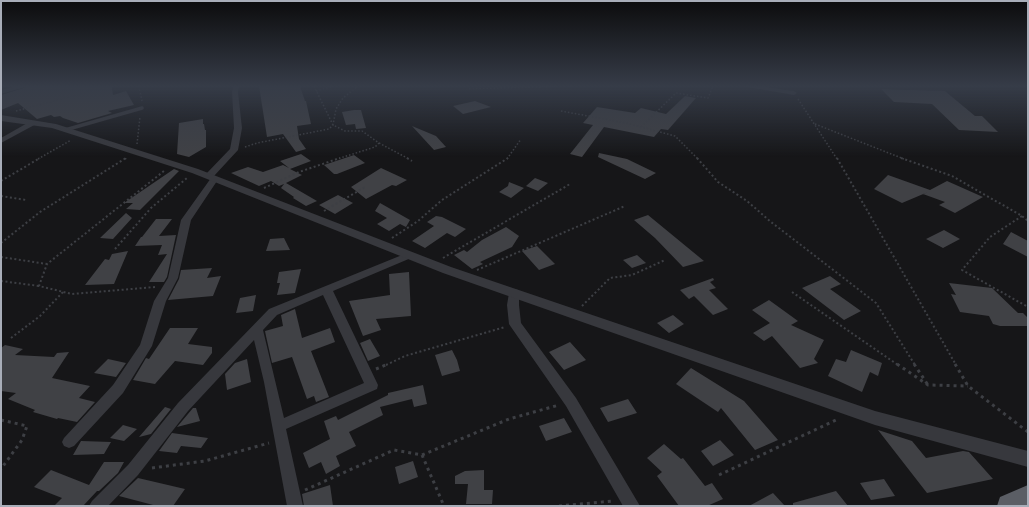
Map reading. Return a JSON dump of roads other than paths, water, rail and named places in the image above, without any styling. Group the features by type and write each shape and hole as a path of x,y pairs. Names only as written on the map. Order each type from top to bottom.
{"highway":[{"path":"1009,506 1028,498"}],"street":[{"path":"69,442 118,389 146,346 160,301 169,286 175,271 186,220 212,177 234,150 238,128 236,110"},
{"path":"1,118 34,123 64,130 195,171 407,256 463,276 856,411 1028,459"},
{"path":"1,141 34,123"},
{"path":"97,506 133,470 183,407 273,312 407,256"},
{"path":"279,426 372,385 326,289"},
{"path":"514,293 513,305 515,324 571,402 630,503"},
{"path":"257,328 270,382 294,501"}],"lane":[{"path":"64,130 136,110"}]}
